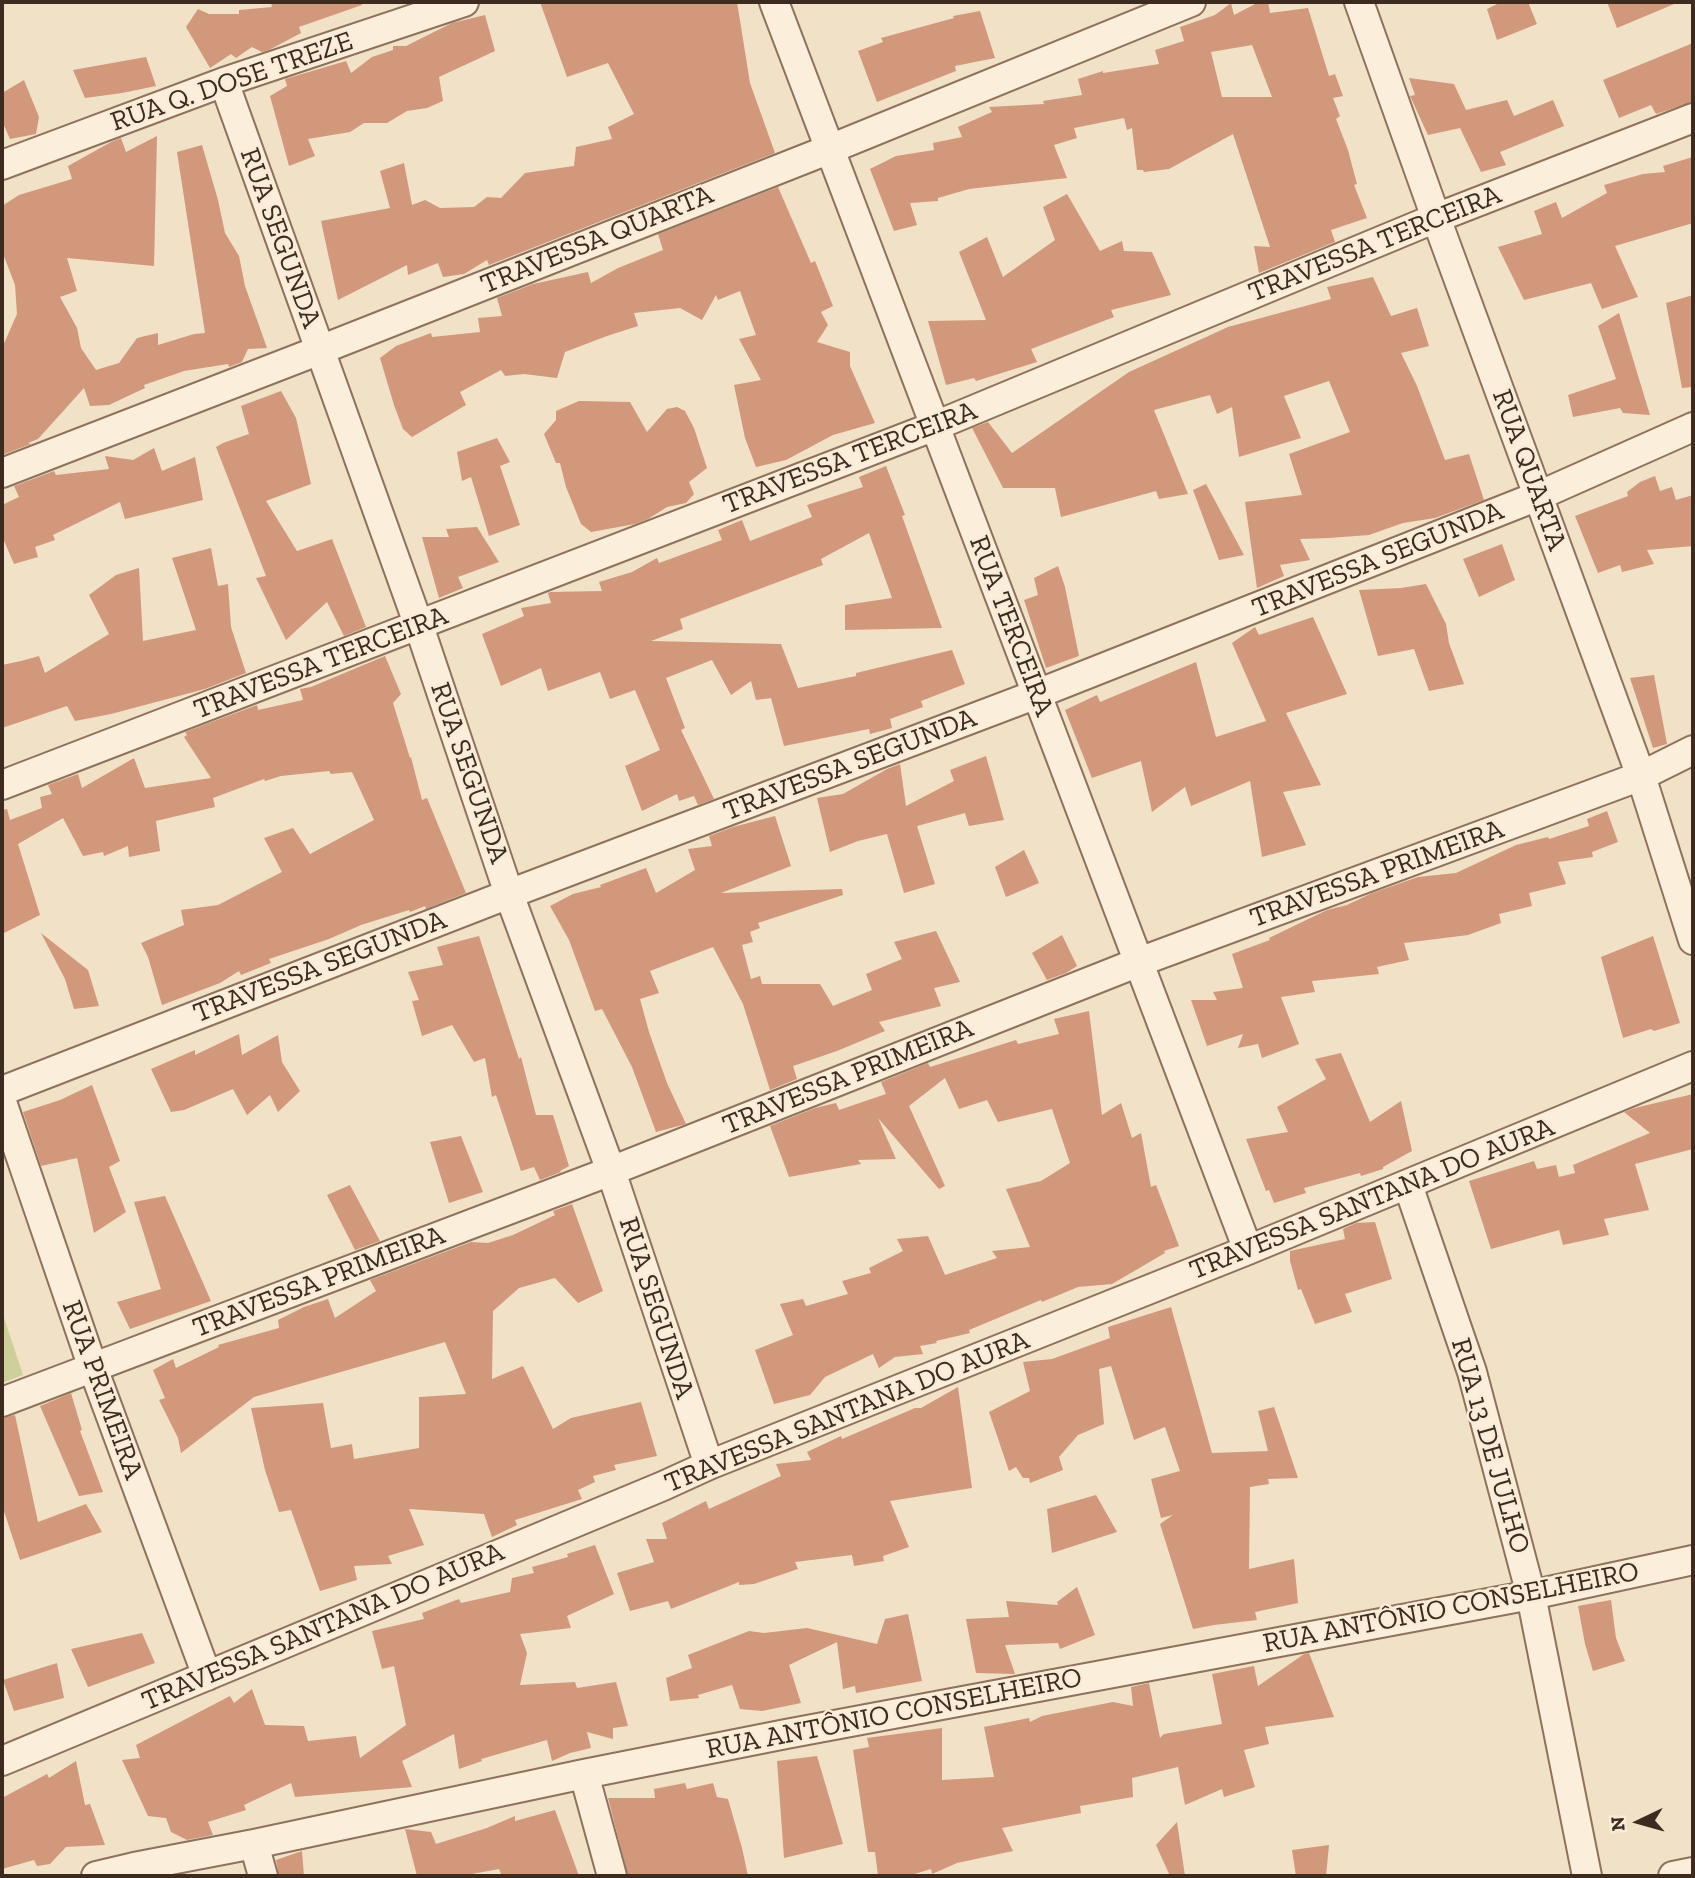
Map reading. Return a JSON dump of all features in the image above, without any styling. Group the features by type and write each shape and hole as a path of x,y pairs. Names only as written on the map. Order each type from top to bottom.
{"street":[{"name":"RUA Q. DOSE TREZE","path":"2,165 224,82 464,2"},
{"name":"RUA TERCEIRA","path":"774,2 1248,1250"},
{"name":"TRAVESSA QUARTA","path":"2,473 830,149 1191,2"},
{"name":"RUA QUARTA","path":"1359,2 1641,776 1693,940"},
{"name":"RUA SEGUNDA","path":"224,82 419,626 509,894 611,1171 709,1465"},
{"name":"TRAVESSA TERCEIRA","path":"2,785 935,426 1436,218 1693,118"},
{"name":"TRAVESSA SEGUNDA","path":"2,1091 509,894 1037,694 1538,496 1693,427"},
{"name":"TRAVESSA PRIMEIRA","path":"2,1402 611,1171 1139,962 1641,776 1693,750"},
{"name":"TRAVESSA SANTANA DO AURA","path":"2,1761 709,1465 1248,1250 1693,1066"},
{"name":"RUA PRIMEIRA","path":"2,1102 93,1368 207,1675"},
{"name":"RUA 13 DE JULHO","path":"1408,1185 1472,1372 1531,1595 1587,1876"},
{"name":"RUA ANTÔNIO CONSELHEIRO","path":"96,1876 786,1734 1531,1595 1693,1560"},
{"path":"584,1774 612,1876"},
{"path":"254,1844 263,1876"},
{"path":"1673,1876 1693,1872"}],"green space":[{"path":"2,1312 23,1375 2,1383"}],"building":[{"path":"271,2 361,2 362,5 299,27 301,33 269,50 262,52 252,47 236,58 231,54 210,68 186,27 198,9 209,14 239,14 239,10 272,7"},
{"path":"540,2 737,2 750,83 775,153 489,265 487,260 464,274 443,277 438,263 408,275 407,265 338,300 321,221 390,208 380,171 404,163 412,205 425,200 440,208 474,207 487,197 501,198 525,173 574,166 576,147 612,139 608,127 634,114 608,63 567,77"},
{"path":"1259,2 1268,2 1270,13 1308,8 1329,76 1335,74 1343,96 1333,98 1340,116 1336,119 1348,150 1357,184 1354,185 1367,218 1331,230 1335,242 1259,273 1254,246 1270,247 1233,134 1169,169 1144,172 1137,170 1132,128 1127,130 1124,118 1074,128 1077,138 1054,145 1067,178 969,189 938,198 938,201 910,203 917,225 894,231 870,169 896,156 934,150 933,143 962,137 958,127 992,112 989,107 1044,104 1043,101 1082,95 1078,79 1103,71 1159,64 1155,50 1184,41 1180,27 1215,15 1231,3 1234,15","holes":["1252,45 1272,97 1222,97 1211,52"]},
{"path":"1501,2 1528,2 1537,24 1497,40 1487,9"},
{"path":"1607,2 1679,2 1617,28"},
{"path":"980,11 995,58 955,66 956,71 877,102 858,51 883,42 881,38 954,18 953,16"},
{"path":"485,15 495,51 439,77 443,101 427,108 407,111 387,123 364,123 350,132 308,139 315,156 289,166 270,96 287,86 285,79 346,61 351,73 372,57 393,50 393,46 406,46 452,23"},
{"path":"1693,43 1693,102 1656,114 1651,105 1619,118 1603,80"},
{"path":"146,57 156,86 122,93 85,98 73,70"},
{"path":"1409,78 1454,84 1466,110 1507,100 1514,116 1553,100 1564,126 1500,152 1506,165 1481,172 1460,128 1428,135 1410,96 1415,95"},
{"path":"24,80 39,117 36,134 10,139 2,121 2,93"},
{"path":"157,136 154,266 67,258 77,291 60,297 77,328 81,348 96,370 119,363 137,338 158,333 158,345 205,333 177,152 202,145 225,233 239,256 245,286 267,348 248,349 242,362 229,367 228,364 184,371 144,385 145,388 109,405 90,406 84,388 38,439 2,455 2,348 17,314 15,285 2,251 2,206 19,195 72,179 68,166 111,142 121,138 126,152"},
{"path":"1693,157 1693,223 1615,246 1638,297 1602,309 1591,283 1524,300 1498,247 1542,234 1534,211 1556,202 1562,218 1607,193 1604,185 1643,174 1665,172 1663,166"},
{"path":"778,187 811,263 815,261 833,306 821,312 828,325 817,342 850,352 850,366 875,423 833,435 786,460 756,467 745,438 734,385 761,380 739,339 756,335 740,291 718,300 716,295 702,320 680,308 634,313 638,326 565,352 557,378 524,374 505,376 501,370 460,392 466,405 412,437 403,429 380,358 396,346 431,333 432,337 480,332 478,318 502,316 497,298 533,284 588,272 591,283 618,268 663,250 658,234"},
{"path":"1067,194 1100,251 1122,241 1124,251 1152,252 1171,295 1111,310 1114,317 1031,349 1037,362 976,381 974,378 946,385 928,321 986,320 959,252 987,237 1003,277 1055,240 1043,207"},
{"path":"1373,277 1391,316 1417,308 1429,346 1401,353 1417,386 1445,460 1469,454 1484,500 1435,518 1403,523 1369,535 1300,539 1310,560 1280,565 1284,576 1257,588 1245,502 1302,495 1289,454 1350,432 1329,381 1284,396 1301,438 1239,457 1232,407 1217,414 1210,395 1154,410 1188,494 1159,499 1156,491 1061,517 1055,488 1003,488 972,428 988,422 1012,453 1129,372 1228,327 1331,299 1327,287"},
{"path":"1693,295 1693,387 1682,388 1666,303"},
{"path":"1619,313 1650,415 1623,413 1620,408 1573,417 1568,395 1616,379 1598,326"},
{"path":"281,391 296,418 311,484 266,501 297,551 332,539 366,627 344,636 327,602 286,640 256,578 266,576 216,447 249,434 241,406"},
{"path":"579,401 630,402 647,432 667,409 677,407 685,411 694,428 707,468 689,482 694,494 686,503 667,507 635,524 591,532 581,524 566,487 560,463 556,463 544,434 556,420 556,411"},
{"path":"497,438 510,462 500,466 520,525 489,536 471,477 462,481 457,452"},
{"path":"154,448 162,471 195,457 203,500 125,519 120,502 53,535 55,540 35,547 38,557 14,564 2,536 2,505 19,497 14,486 54,471 56,475 109,469 105,456 133,460"},
{"path":"886,466 942,628 845,630 845,605 892,598 869,533 821,559 823,565 680,619 683,629 651,641 781,644 798,688 856,676 856,673 952,650 965,684 921,701 923,707 890,719 892,728 870,734 869,729 784,746 771,698 756,700 751,681 731,695 712,660 666,678 685,728 681,730 714,799 698,805 694,796 679,801 677,794 642,811 625,766 660,750 635,690 610,699 600,672 548,691 541,668 501,686 482,634 524,616 521,608 551,603 550,592 602,591 599,582 632,572 657,558 659,563 722,540 718,530 742,520 750,541 812,517 807,505 863,487 859,477"},
{"path":"1655,476 1660,491 1672,487 1676,500 1693,495 1693,546 1647,550 1654,564 1622,572 1620,565 1598,573 1575,516 1628,496 1627,492 1640,482"},
{"path":"1206,484 1244,555 1219,560 1193,490"},
{"path":"477,527 499,562 458,577 463,588 439,598 422,537 449,537 446,529"},
{"path":"1502,544 1515,580 1479,597 1463,559"},
{"path":"211,548 218,586 228,584 231,627 246,673 205,689 111,714 75,721 67,706 2,728 2,665 39,656 45,673 109,634 89,595 116,575 139,568 143,641 196,630 172,558"},
{"path":"1058,566 1079,656 1046,668 1024,600 1038,595 1034,578"},
{"path":"1426,584 1446,624 1449,643 1464,684 1429,691 1414,649 1378,656 1359,590"},
{"path":"1313,617 1347,694 1286,713 1321,785 1283,792 1306,845 1262,857 1250,781 1191,806 1185,787 1152,812 1141,761 1092,778 1065,710 1097,695 1100,702 1196,662 1216,737 1266,721 1232,643 1255,627 1259,635"},
{"path":"385,656 401,694 393,703 422,800 427,798 466,893 426,909 425,906 361,925 269,959 271,963 241,975 239,971 220,983 162,1005 148,957 141,943 184,925 181,910 218,905 282,872 264,838 293,828 310,854 374,820 352,772 331,774 329,771 281,776 265,781 264,779 213,798 215,807 156,821 160,851 129,857 128,846 104,856 103,852 83,856 63,818 18,844 40,915 2,934 2,810 7,809 10,820 42,808 40,797 52,794 48,785 78,774 82,788 134,758 145,788 211,778 184,737 187,735 185,732 257,705 258,710 303,700 300,689 311,687"},
{"path":"1654,675 1667,744 1653,748 1630,678"},
{"path":"986,756 1004,820 969,826 965,813 917,826 935,884 904,893 887,834 830,852 817,798 843,794 900,764 906,806 954,781 950,770"},
{"path":"1607,811 1618,842 1592,852 1593,857 1558,862 1566,884 1529,893 1532,906 1499,914 1501,923 1468,935 1404,943 1409,960 1377,967 1379,974 1312,981 1315,992 1281,997 1299,1044 1262,1058 1258,1044 1238,1048 1243,1034 1207,1046 1191,1000 1217,1000 1213,992 1243,988 1232,954 1270,940 1269,938 1327,910 1347,905 1372,893 1418,877 1456,873 1516,845 1548,837 1549,839 1589,826 1587,819"},
{"path":"775,816 791,866 721,893 842,889 843,895 758,923 760,928 750,932 753,942 742,945 751,979 760,976 762,984 820,984 833,1006 872,990 866,974 902,959 894,942 936,931 960,982 934,988 941,1006 879,1022 885,1031 793,1066 797,1079 770,1090 743,1004 713,947 650,971 659,993 640,999 667,1083 686,1124 656,1132 632,1067 602,1009 595,1011 569,940 550,906 573,894 601,887 600,885 646,868 656,893 695,870 688,849 712,846 709,836"},
{"path":"1024,850 1039,883 1006,897 995,867"},
{"path":"41,933 88,970 99,1006 74,1009 65,979"},
{"path":"1062,935 1077,966 1047,980 1032,953"},
{"path":"479,936 519,1059 521,1057 536,1115 553,1115 569,1166 540,1180 534,1167 521,1171 496,1095 492,1097 485,1058 474,1062 452,1025 422,1036 412,1001 419,1000 408,972 443,965 437,947"},
{"path":"1653,936 1680,1023 1623,1038 1601,957"},
{"path":"1089,1011 1102,1115 1121,1103 1132,1138 1141,1133 1151,1187 1156,1185 1179,1246 1164,1251 1165,1253 1112,1284 1078,1287 1042,1302 1041,1300 969,1330 970,1333 920,1346 923,1354 895,1357 879,1368 873,1354 825,1377 810,1395 774,1404 755,1350 793,1335 780,1304 803,1299 806,1306 848,1294 842,1281 871,1273 869,1268 903,1251 897,1239 928,1236 945,1275 997,1258 992,1251 1030,1247 1006,1189 1041,1181 1070,1163 1052,1109 998,1122 987,1100 959,1109 945,1078 909,1106 945,1186 939,1189 878,1118 896,1159 858,1160 861,1164 789,1177 770,1126 815,1108 836,1103 839,1110 886,1094 881,1082 928,1063 930,1067 1016,1040 1018,1044 1059,1034 1054,1019"},
{"path":"239,1034 242,1055 278,1035 282,1062 300,1091 278,1112 270,1095 247,1115 233,1089 184,1110 171,1112 151,1069 195,1050 195,1055"},
{"path":"1341,1053 1370,1122 1401,1101 1412,1151 1383,1169 1304,1188 1306,1193 1274,1203 1269,1190 1266,1191 1246,1139 1288,1132 1277,1107 1326,1079 1315,1059"},
{"path":"92,1085 120,1161 109,1167 126,1212 94,1233 77,1158 41,1166 23,1112 60,1100"},
{"path":"1693,1094 1693,1149 1635,1164 1649,1210 1604,1219 1609,1235 1563,1245 1559,1230 1491,1249 1469,1181 1534,1161 1537,1169 1556,1165 1559,1177 1575,1173 1573,1165 1650,1133 1624,1112"},
{"path":"461,1136 483,1192 449,1203 430,1142"},
{"path":"350,1185 380,1241 355,1250 327,1195"},
{"path":"165,1196 211,1301 130,1329 117,1302 161,1289 134,1202"},
{"path":"572,1204 603,1291 578,1303 555,1278 519,1288 493,1311 492,1379 523,1366 553,1429 571,1418 641,1402 657,1456 614,1465 616,1470 593,1476 595,1482 578,1490 582,1499 515,1520 517,1525 492,1537 484,1514 409,1509 424,1545 388,1556 392,1564 354,1566 357,1580 320,1591 291,1510 279,1512 265,1470 251,1408 323,1403 331,1448 352,1444 354,1459 419,1448 419,1397 466,1394 445,1342 254,1397 181,1453 178,1438 159,1400 165,1398 153,1370 173,1359 176,1368 219,1347 218,1345 279,1328 278,1320 328,1299 335,1318 376,1291 370,1280 471,1242 488,1243 513,1235 555,1215 553,1211"},
{"path":"1375,1222 1392,1279 1345,1294 1352,1312 1315,1324 1301,1289 1298,1290 1290,1251 1345,1239 1343,1229 1356,1223"},
{"path":"1171,1307 1212,1453 1268,1451 1258,1411 1274,1407 1298,1478 1268,1479 1269,1484 1250,1487 1249,1569 1294,1559 1298,1603 1255,1612 1257,1620 1193,1629 1160,1524 1173,1515 1161,1518 1151,1479 1180,1471 1165,1427 1134,1440 1111,1366 1099,1369 1104,1424 1078,1435 1059,1457 1063,1470 1030,1483 1029,1478 1023,1478 1016,1467 1009,1471 989,1412 1030,1391 1023,1362 1052,1359 1110,1338 1108,1327"},
{"path":"958,1387 972,1488 890,1501 909,1547 883,1556 884,1561 854,1566 852,1555 795,1562 798,1569 754,1584 739,1585 739,1582 671,1609 668,1601 630,1611 617,1573 654,1562 646,1539 667,1539 662,1523 706,1501 709,1509 781,1476 776,1464 811,1460 807,1452 841,1436 842,1439 915,1408 921,1408"},
{"path":"71,1393 82,1430 80,1431 103,1492 79,1496 40,1406"},
{"path":"15,1415 38,1522 86,1504 102,1532 20,1560 2,1505 2,1418"},
{"path":"1096,1495 1117,1532 1052,1553 1047,1509"},
{"path":"595,1545 614,1594 567,1616 571,1628 520,1634 527,1653 520,1685 575,1682 577,1688 616,1682 628,1726 613,1728 613,1739 587,1732 591,1748 552,1761 547,1740 481,1759 482,1761 459,1769 454,1734 402,1761 412,1787 295,1797 291,1783 244,1805 246,1810 208,1822 213,1835 187,1840 171,1832 166,1818 148,1816 122,1760 140,1758 136,1745 230,1696 234,1703 252,1689 265,1725 304,1726 308,1741 356,1736 360,1758 406,1725 394,1666 382,1669 372,1631 424,1619 422,1613 459,1599 461,1603 510,1592 512,1578 534,1573 532,1567 568,1557 567,1554"},
{"path":"1077,1587 1095,1635 1060,1649 1058,1643 1005,1645 1015,1674 976,1673 966,1619 1009,1617 1006,1601 1058,1605 1057,1602"},
{"path":"1611,1600 1616,1638 1625,1661 1593,1671 1578,1606"},
{"path":"908,1614 922,1681 856,1693 855,1686 843,1689 837,1642 789,1665 801,1703 762,1711 740,1709 732,1685 698,1695 699,1698 670,1701 666,1678 692,1668 688,1655 749,1631 764,1633 807,1628 877,1644 885,1619"},
{"path":"142,1633 155,1663 88,1687 71,1649"},
{"path":"1309,1653 1334,1717 1265,1727 1269,1744 1244,1750 1255,1787 1224,1797 1222,1789 1185,1805 1178,1767 1132,1778 1133,1797 1080,1806 1081,1813 1002,1828 1013,1851 957,1863 932,1874 931,1869 908,1876 878,1876 875,1852 868,1852 853,1750 869,1747 867,1738 942,1728 942,1780 994,1777 984,1727 1029,1718 1030,1722 1042,1716 1113,1702 1133,1706 1131,1687 1149,1683 1160,1738 1164,1734 1222,1724 1212,1674 1254,1666 1258,1686"},
{"path":"57,1663 64,1698 14,1711 3,1680"},
{"path":"817,1756 843,1844 784,1858 777,1761"},
{"path":"76,1761 85,1805 90,1804 105,1845 66,1847 50,1864 37,1866 34,1860 2,1869 2,1798 47,1774 49,1778"},
{"path":"685,1783 687,1789 713,1783 717,1797 728,1799 748,1876 628,1876 608,1798 655,1798 654,1789"},
{"path":"555,1810 579,1876 502,1876 499,1869 461,1876 417,1876 405,1829 431,1832 436,1844 515,1816 515,1821"},
{"path":"1177,1822 1185,1876 1170,1876 1156,1845"},
{"path":"1329,1845 1326,1876 1296,1876 1292,1850"},
{"path":"302,1851 304,1876 279,1876 276,1860"}]}
